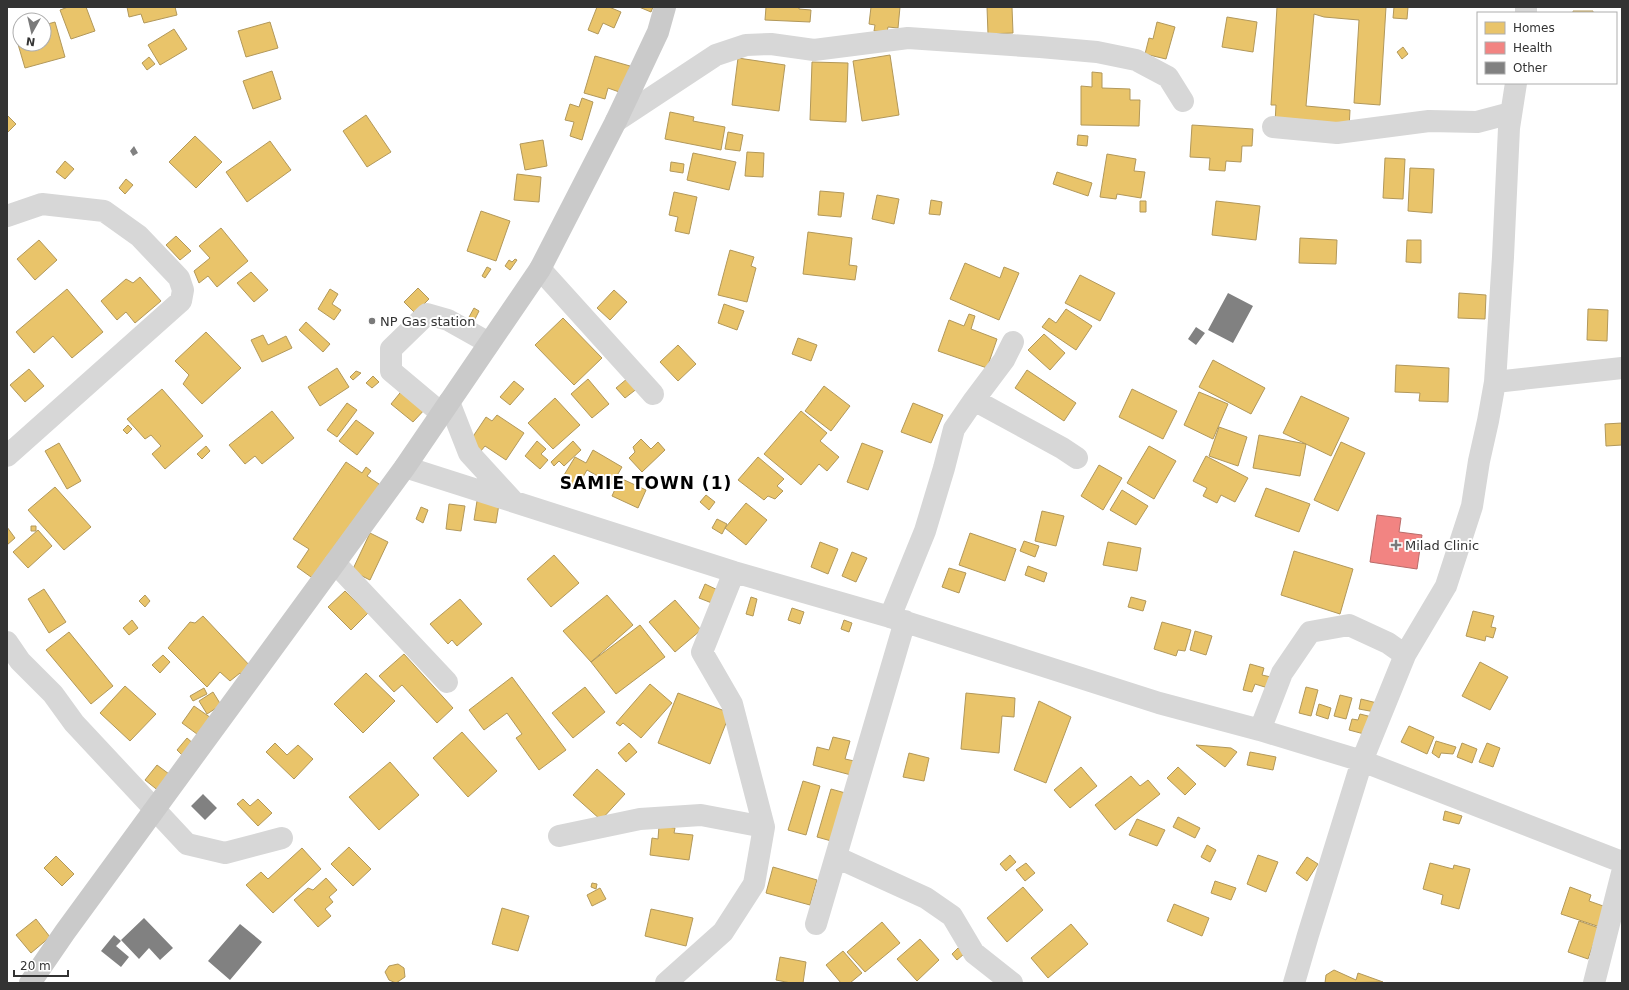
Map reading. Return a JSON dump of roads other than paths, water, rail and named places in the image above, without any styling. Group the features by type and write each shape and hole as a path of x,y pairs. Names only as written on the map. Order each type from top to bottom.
{"main road":[{"path":"30,983 405,467 540,269 616,121 658,32 664,7"}],"street":[{"path":"616,121 716,55 746,45 771,44 814,50 908,38 1097,52 1136,60 1168,77 1182,101"},
{"path":"1294,983 1362,761 1405,655 1446,586 1472,506 1479,461 1495,382 1509,128 1516,84"},
{"path":"1273,127 1337,133 1429,121 1477,122 1511,113"},
{"path":"7,216 42,204 104,211 139,236 179,278 183,290 181,301 7,456"},
{"path":"540,269 653,394"},
{"path":"489,343 448,320 427,314 392,349 392,371 445,408 469,453 514,502"},
{"path":"816,924 836,857 898,619 944,468 954,429 1004,360 1014,342"},
{"path":"1495,382 1622,368"},
{"path":"974,400 1062,448 1077,458"},
{"path":"405,467 734,572 898,619 1159,703 1260,730 1362,761 1622,862"},
{"path":"335,563 447,682"},
{"path":"666,983 723,932 754,884 764,827 732,704 702,652 734,572"},
{"path":"1260,730 1282,673 1310,632 1350,625 1388,643 1405,655"},
{"path":"7,642 20,661 53,694 74,723 187,844 225,853 282,838"},
{"path":"559,836 640,819 701,815 764,827"},
{"path":"836,857 926,898 952,916 974,953 1012,983"},
{"path":"1594,983 1622,873"}],"place":[{"name":"NP Gas station","path":"372,321"},
{"name":"Milad Clinic","path":"1396,545"}],"district":[{"name":"SAMIE TOWN (1)","path":"646,483"}]}
